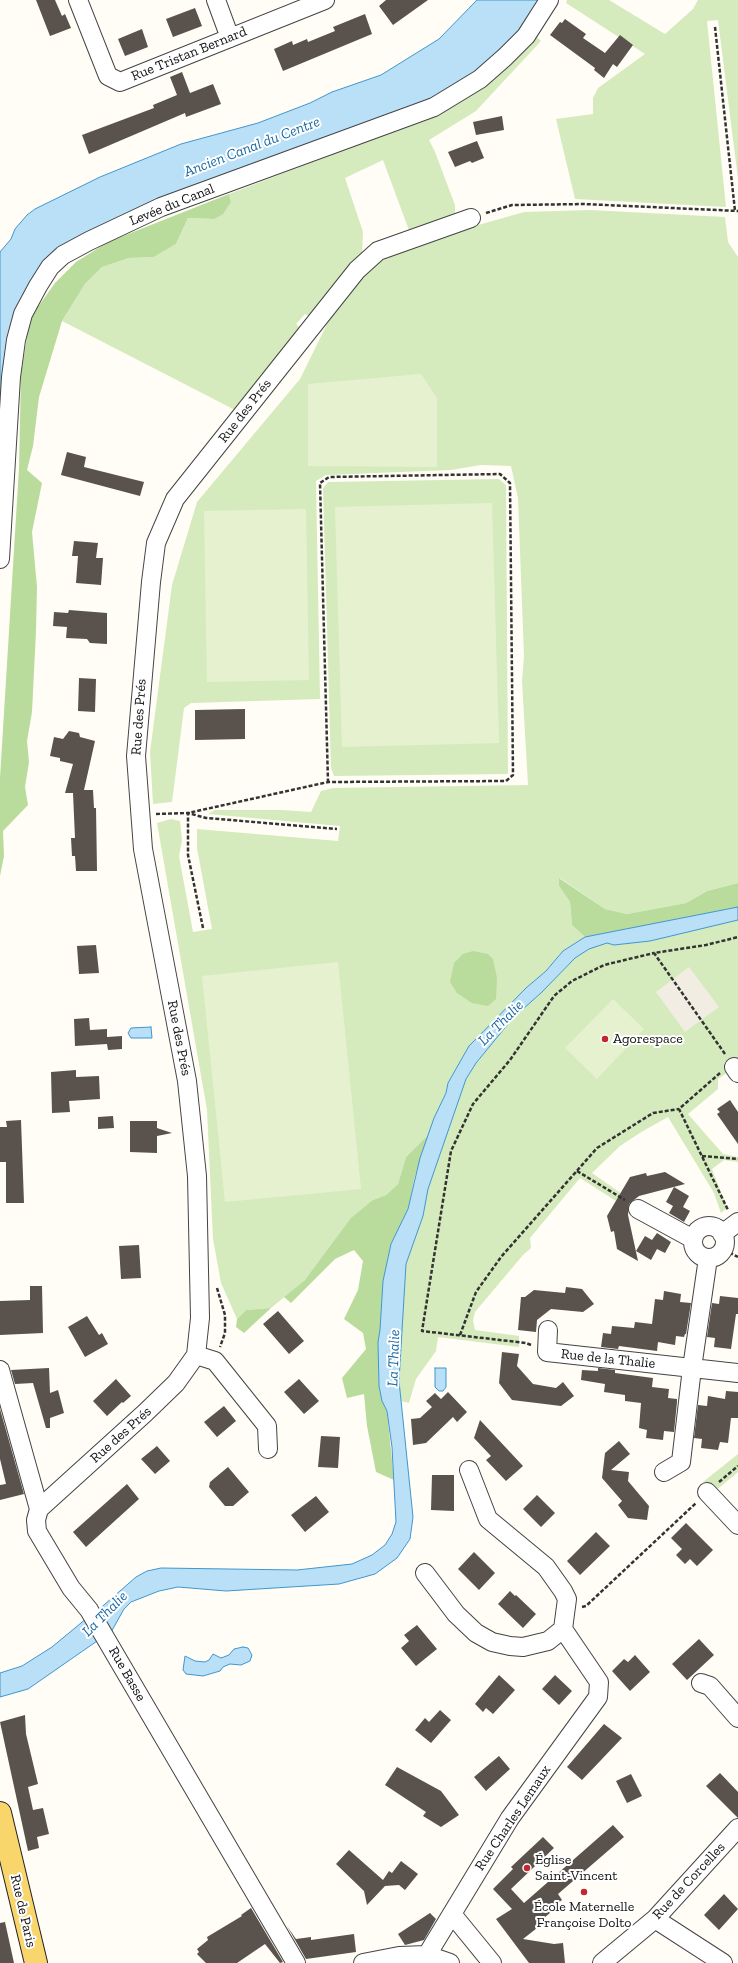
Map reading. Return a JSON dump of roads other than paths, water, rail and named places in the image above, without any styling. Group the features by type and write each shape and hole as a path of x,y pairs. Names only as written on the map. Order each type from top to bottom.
{"main road":[{"name":"Rue de Paris","path":"0,1813 36,1963"}],"street":[{"name":"Rue Tristan Bernard","path":"78,0 108,76 120,82 325,0"},
{"path":"216,0 230,38"},
{"name":"Levée du Canal","path":"0,559 11,377 16,340 23,314 50,267 63,255 161,207 434,107 480,79 505,57 526,36 550,0"},
{"name":"Rue des Prés","path":"39,1509 146,1413 176,1383 196,1355 200,1318 197,1176 187,1081 143,849 136,756 150,582 156,543 175,499 357,270 378,251 471,218"},
{"path":"638,1209 693,1239"},
{"path":"707,1226 719,1229 731,1237 717,1255 708,1258 698,1254 695,1250 693,1239 695,1233 701,1228 707,1226"},
{"path":"664,1472 680,1462 708,1258"},
{"name":"Rue de la Thalie","path":"548,1330 547,1352 738,1373"},
{"path":"196,1355 215,1360 267,1426 268,1449"},
{"name":"Rue Basse","path":"0,1370 39,1509 36,1520 37,1531 71,1588 89,1610 296,1963"},
{"name":"Rue Charles Lemaux","path":"427,1955 510,1818 598,1697 599,1682 565,1621 567,1599 546,1567 488,1519 468,1470"},
{"path":"707,1492 738,1525"},
{"path":"425,1573 456,1614 476,1633 492,1642 523,1647 548,1641 565,1621"},
{"path":"701,1683 710,1686 738,1718"},
{"name":"Rue de Corcelles","path":"602,1963 655,1918 738,1828"},
{"path":"452,1914 492,1963"},
{"path":"655,1918 723,1963"},
{"path":"363,1963 399,1956 427,1955 447,1962"}],"water":[{"name":"Ancien Canal du Centre","path":"477,0 540,0 530,18 502,51 447,94 156,204 34,281 0,460 0,252 11,239 15,229 27,215 35,209 100,177 181,144 258,123 310,103 332,92 381,75 439,39"},
{"name":"La Thalie","path":"738,907 738,920 650,941 614,945 607,943 589,949 575,958 542,992 513,1018 476,1063 466,1079 428,1189 423,1216 406,1264 399,1381 413,1517 410,1539 397,1558 375,1574 339,1584 226,1591 178,1587 159,1591 131,1602 124,1609 110,1634 97,1611 136,1577 147,1571 161,1568 297,1570 352,1564 372,1555 385,1545 392,1534 396,1522 392,1447 387,1411 382,1401 379,1386 378,1342 383,1281 391,1244 408,1209 420,1158 434,1118 446,1093 448,1083 469,1046 526,988 546,971 563,951 585,937"},
{"path":"151,1027 152,1038 131,1038 128,1033 131,1028"},
{"path":"435,1368 446,1368 446,1387 443,1391 439,1391 435,1387"},
{"path":"87,1618 100,1639 28,1689 0,1697 0,1673 22,1666 52,1647"},
{"path":"243,1647 248,1648 252,1655 250,1661 241,1665 230,1664 223,1667 220,1671 203,1676 186,1674 183,1670 185,1656 195,1661 205,1662 209,1660 213,1654 221,1658 229,1655 234,1649"}],"place":[{"name":"Agorespace","path":"605,1039"},
{"name":"Église Saint-Vincent","path":"527,1868"},
{"name":"École Maternelle Françoise Dolto","path":"584,1892"}]}
